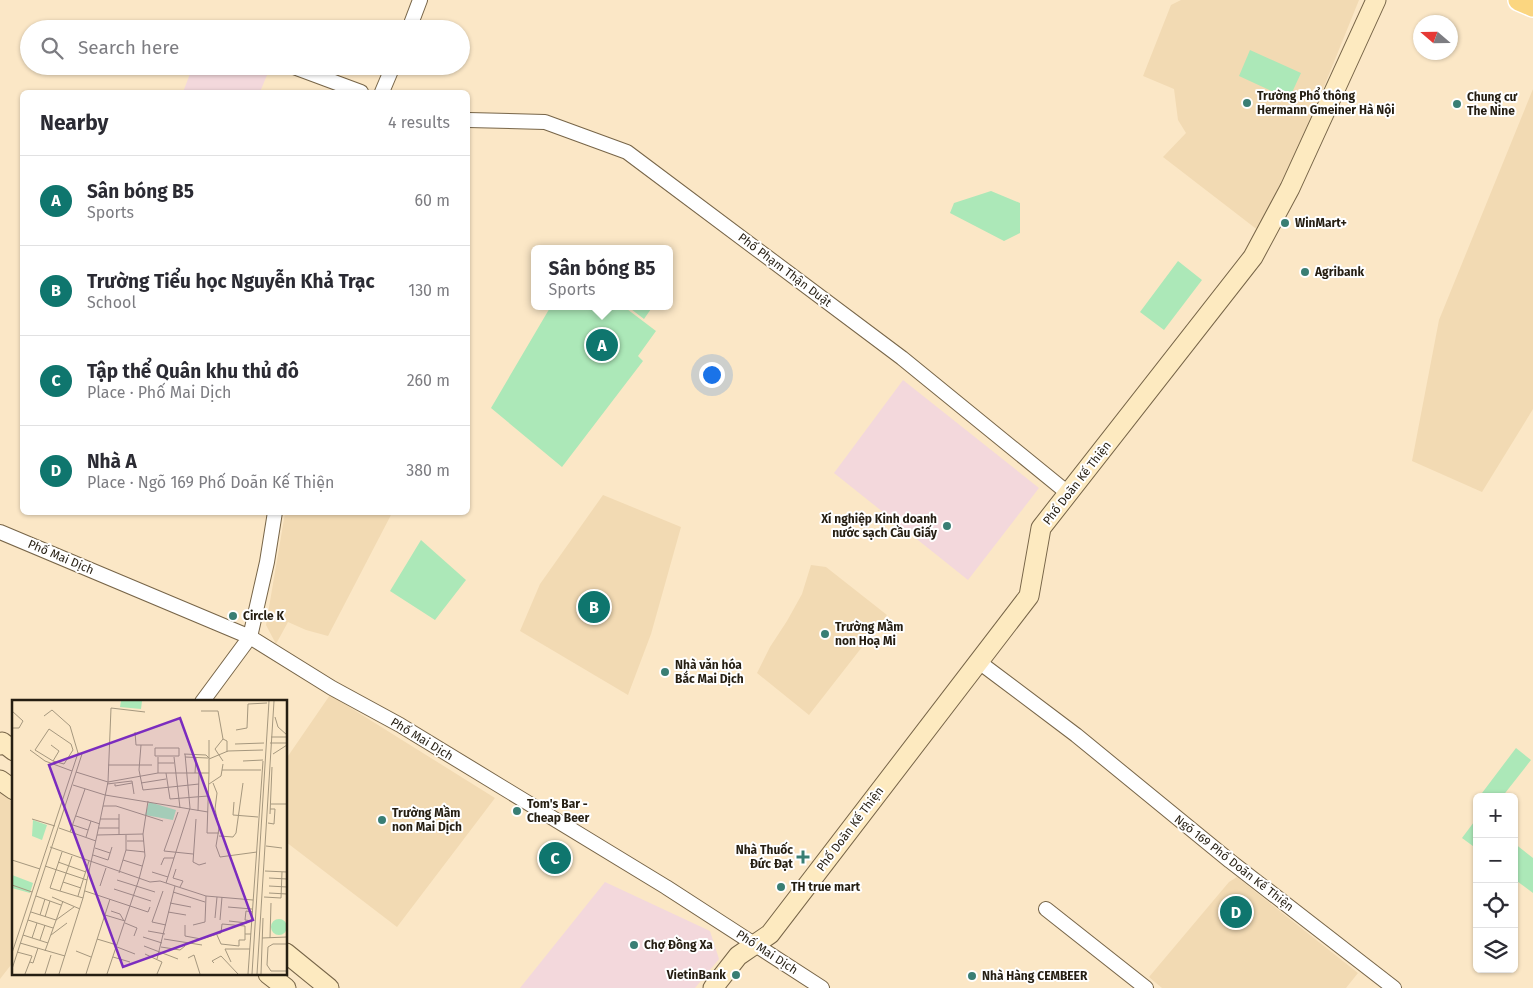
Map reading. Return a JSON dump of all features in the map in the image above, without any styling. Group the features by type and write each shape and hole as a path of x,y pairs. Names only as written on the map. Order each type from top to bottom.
{"main road":[{"path":"1519,0 1533,6"}],"street":[{"path":"412,20 420,0"},
{"name":"Phố Doãn Kế Thiện","path":"712,988 738,956 770,934 1030,596 1041,528 1253,257 1290,188 1376,0"},
{"path":"316,75 356,90"},
{"path":"383,90 389,75"},
{"name":"Phố Phạm Thận Duật","path":"470,120 545,122 627,152 902,358 1069,494"},
{"path":"203,700 250,637 267,562 275,515"},
{"name":"Phố Mai Dịch","path":"0,532 250,637 332,688 400,725 581,835 756,944 822,988"},
{"name":"Ngõ 169 Phố Doãn Kế Thiện","path":"979,662 1076,736 1230,861 1394,988"},
{"path":"0,780 12,789"},
{"path":"1046,909 1146,988"},
{"path":"288,955 329,988"},
{"path":"271,976 286,988"}],"shaded area":[{"name":"Trường Phổ thông Hermann Gmeiner Hà Nội","path":"1181,0 1359,0 1275,208 1259,231 1163,157 1186,133 1178,120 1174,89 1143,76 1171,5"},
{"path":"190,75 267,75 261,90 184,90"},
{"path":"1533,89 1533,409 1482,492 1412,461 1439,320"},
{"path":"903,380 1039,488 968,580 834,473"},
{"path":"603,495 681,527 651,634 628,695 520,631 540,584"},
{"path":"285,515 391,515 328,636 306,630 288,622 276,644 266,625"},
{"name":"Trường Mầm non Hoạ Mi","path":"811,565 826,567 887,615 809,715 757,673 770,647 802,594"},
{"name":"Trường Mầm non Mai Dịch","path":"330,695 495,798 397,927 288,844 288,756"},
{"path":"0,791 12,802 12,964 0,979"},
{"path":"1237,877 1358,973 1346,988 1162,988 1149,977 1229,882"},
{"name":"Chợ Đồng Xa","path":"605,882 710,931 719,959 695,988 520,988"}],"green space":[{"path":"1250,50 1301,73 1289,99 1239,76"},
{"path":"991,191 1020,203 1020,233 1004,241 950,213 954,203"},
{"path":"1178,261 1202,280 1164,330 1140,312"},
{"path":"549,310 628,310 656,331 638,356 643,361 562,467 491,408"},
{"path":"632,310 650,310 644,319"},
{"path":"421,540 466,580 435,620 390,591"},
{"path":"1516,748 1531,760 1505,793 1482,793"},
{"path":"1473,823 1473,846 1462,838"},
{"path":"1518,846 1533,858 1533,893 1518,882"}],"place":[{"name":"Trường Phổ thông Hermann Gmeiner Hà Nội","path":"1247,103"},
{"name":"Chung cư The Nine","path":"1457,104"},
{"name":"WinMart+","path":"1285,223"},
{"name":"Agribank","path":"1305,272"},
{"name":"Sân bóng B5","path":"602,345"},
{"name":"Xí nghiệp Kinh doanh nước sạch Cầu Giấy","path":"947,526"},
{"name":"Trường Tiểu học Nguyễn Khả Trạc","path":"594,607"},
{"name":"Circle K","path":"233,616"},
{"name":"Trường Mầm non Hoạ Mi","path":"825,634"},
{"name":"Nhà văn hóa Bắc Mai Dịch","path":"665,672"},
{"name":"Tom's Bar - Cheap Beer","path":"517,811"},
{"name":"Trường Mầm non Mai Dịch","path":"382,820"},
{"name":"Nhà Thuốc Đức Đạt","path":"803,857"},
{"name":"Tập thể Quân khu thủ đô","path":"555,858"},
{"name":"TH true mart","path":"781,887"},
{"name":"Nhà A","path":"1236,912"},
{"name":"Chợ Đồng Xa","path":"634,945"},
{"name":"VietinBank","path":"736,975"},
{"name":"Nhà Hàng CEMBEER","path":"972,976"}]}
